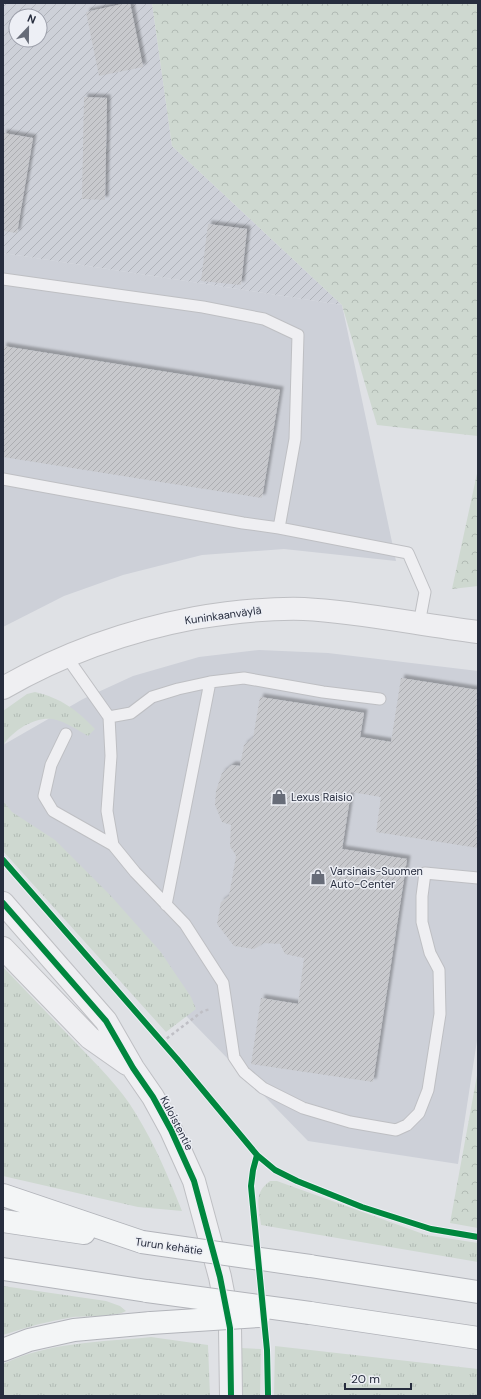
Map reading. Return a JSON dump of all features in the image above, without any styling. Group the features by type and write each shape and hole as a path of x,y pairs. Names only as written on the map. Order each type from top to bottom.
{"highway":[{"path":"3,1195 142,1242"},
{"name":"Turun kehätie","path":"3,1220 478,1292"},
{"path":"3,1268 147,1291 478,1338"},
{"path":"3,1350 29,1340 74,1330 151,1322 310,1313"}],"street":[{"name":"Kuninkaanväylä","path":"3,688 66,656 135,631 162,624 235,612 269,609 304,609 478,632"},
{"name":"Kuloistentie","path":"3,903 106,1022 133,1068 153,1097 171,1130 194,1181 220,1277 230,1328 231,1396"},
{"name":"Kuloistentie","path":"3,948 90,1038 133,1068"}],"lane":[{"path":"3,279 203,307 264,319 298,335 295,439 279,528"},
{"path":"3,479 243,523 279,528 408,553 425,592 419,624"},
{"path":"66,656 108,717 111,756 107,811 113,845"},
{"path":"108,717 131,712 152,697 178,688 244,678 323,692 380,699"},
{"path":"166,905 210,682"},
{"path":"66,734 51,765 44,796 53,811 113,845 135,872 185,924 222,983 234,1057 244,1072 263,1088 303,1108 350,1122 396,1130 407,1125 419,1113 428,1090 440,1014 439,970 430,953 422,922 422,896 425,873 478,878"}],"path":[{"path":"162,1042 203,1011"},
{"path":"157,1036 167,1048"}],"shaded area":[{"path":"3,3 152,3 172,146 342,305 3,253"},
{"path":"3,253 342,305 396,561 284,549 202,555 123,575 64,596 3,627"},
{"path":"259,650 328,653 478,671 478,1034 458,1164 308,1141 3,828 3,745 83,699 133,676 199,657"}],"green space":[{"path":"152,3 478,3 478,436 377,425 342,305 172,146"},
{"path":"478,469 478,586 452,589"},
{"path":"35,692 61,701 82,716 95,729 88,736 57,720 42,719 24,726 15,732 9,737 3,746 3,711 27,694"},
{"path":"3,801 12,812 55,840 110,895 160,951 191,997 196,1009 166,1032 3,851"},
{"path":"3,967 100,1068 130,1104 167,1174 182,1211 138,1207 3,1176"},
{"path":"478,1070 478,1228 450,1223"},
{"path":"270,1181 277,1181 426,1235 478,1243 478,1262 261,1225 258,1206 259,1195 261,1190"},
{"path":"3,1286 106,1301 120,1306 126,1311 109,1315 73,1317 38,1324 3,1335"},
{"path":"151,1337 208,1345 210,1396 3,1396 3,1364 20,1357 38,1351 76,1344"},
{"path":"275,1346 478,1369 478,1396 274,1396"},
{"path":"241,1348 261,1349 260,1396 241,1396"}],"building":[{"path":"130,3 143,67 99,76 86,12"},
{"path":"84,97 107,98 105,200 82,199"},
{"path":"3,133 33,138 17,233 3,231"},
{"path":"208,224 247,229 241,285 201,281"},
{"path":"3,346 280,390 262,498 3,457"},
{"name":"Varsinais-Suomen Auto-Center","path":"401,678 478,690 478,848 376,832 381,797 351,792 342,849 407,859 373,1082 251,1064 261,998 298,1004 304,958 285,954 280,944 264,943 254,949 234,946 217,924 221,902 229,896 236,856 230,846 231,825 222,822 215,805 216,791 222,773 232,765 240,766 244,745 253,738 260,697 364,713 360,737 391,742"}],"cycle path":[{"path":"3,860 177,1059 257,1155 275,1170 297,1181 362,1207 431,1229 478,1237"},
{"path":"3,903 106,1021 133,1068 153,1097 171,1130 194,1181 220,1277 230,1328 231,1396"},
{"path":"257,1155 251,1186 267,1350 268,1396"}],"place":[{"name":"Lexus Raisio","path":"279,797"},
{"name":"Varsinais-Suomen Auto-Center","path":"318,877"}]}
